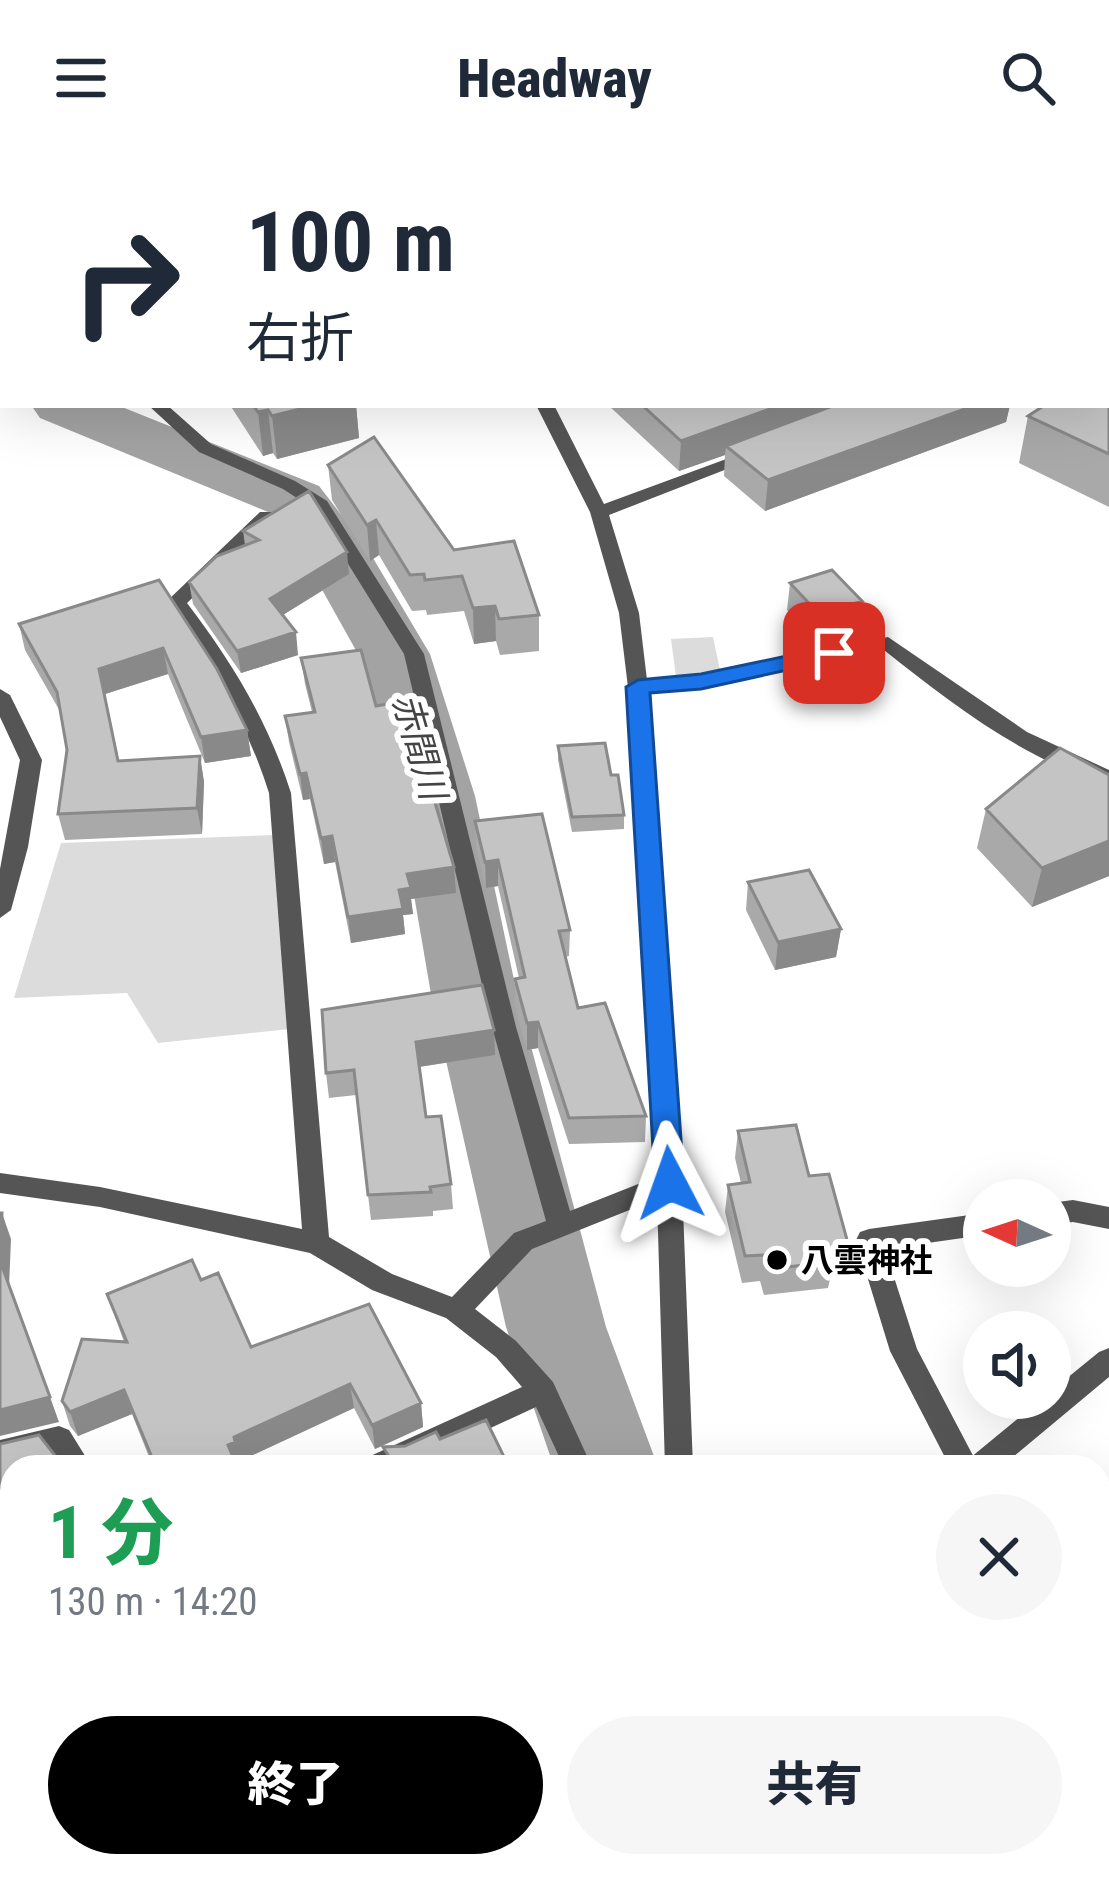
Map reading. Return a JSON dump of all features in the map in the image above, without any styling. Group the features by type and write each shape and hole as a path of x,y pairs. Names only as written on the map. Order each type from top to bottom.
{"street":[{"path":"160,408 205,448 289,485 321,505 414,654 504,1028 544,1233"},
{"path":"546,408 598,512 628,613 638,687 670,1183 679,1455"},
{"path":"598,512 777,446"},
{"path":"267,516 176,602 237,682 266,746 280,793 316,1243"},
{"path":"638,687 701,681 889,643 999,727 1052,758 1109,778"},
{"path":"0,695 31,760 17,847 0,910"},
{"path":"0,1183 100,1197 316,1243 382,1282 456,1310 506,1348 543,1391 572,1455"},
{"path":"456,1310 544,1233 670,1183"},
{"path":"1071,1211 1109,1219"},
{"path":"958,1455 904,1351 869,1240 963,1227"},
{"path":"994,1455 1109,1360"},
{"path":"402,1455 543,1391"},
{"path":"0,1453 59,1439 70,1455"}],"shaded area":[{"path":"713,637 720,670 676,677 671,639"},
{"path":"274,835 290,1029 158,1043 127,993 14,998 61,843"}],"building":[{"path":"255,408 304,408 272,416 268,410"},
{"path":"645,408 773,408 681,441"},
{"path":"827,408 968,408 768,480 726,446"},
{"path":"1040,408 1109,408 1109,454 1028,416"},
{"path":"374,437 454,550 514,541 539,615 499,619 495,606 473,608 462,576 425,580 424,574 410,575 376,520 367,525 328,465"},
{"path":"309,491 347,552 270,599 296,632 237,651 189,582 217,556 259,540 243,531"},
{"path":"832,570 862,601 820,615 790,583"},
{"path":"159,580 217,669 247,730 201,737 163,648 99,669 118,761 200,756 197,808 58,814 67,750 57,692 19,624"},
{"path":"361,650 376,706 405,701 454,867 407,874 411,888 399,890 403,909 348,917 332,836 321,838 306,773 300,774 285,716 315,712 301,658"},
{"path":"605,743 611,775 618,775 624,815 572,817 558,746"},
{"path":"1060,748 1109,775 1109,841 1042,868 986,809"},
{"path":"542,814 570,930 559,931 578,1008 605,1003 646,1116 569,1118 538,1022 527,1023 515,979 525,977 498,860 485,862 475,821"},
{"path":"809,870 841,929 778,942 748,882"},
{"path":"482,985 494,1030 416,1042 426,1117 441,1116 451,1184 430,1187 431,1192 368,1195 354,1070 326,1073 322,1010"},
{"path":"796,1125 809,1176 829,1174 849,1247 830,1249 833,1262 768,1269 764,1255 745,1256 728,1185 750,1182 738,1131"},
{"path":"192,1260 201,1280 218,1273 251,1347 369,1304 421,1403 372,1425 350,1384 234,1437 235,1442 228,1445 232,1455 151,1455 124,1390 70,1412 62,1401 82,1339 127,1342 107,1294"},
{"path":"0,1261 50,1397 0,1410"},
{"path":"486,1420 503,1455 388,1455 383,1447 405,1446 436,1432 440,1439"},
{"path":"39,1435 55,1455 0,1455 0,1444"}],"waterway":[{"name":"赤間川","path":"69,408 296,500 333,548 394,654 436,796 474,994 556,1327 602,1455"}],"place":[{"name":"八雲神社","path":"777,1260"}],"route":[{"path":"670,1183 638,687 701,681 834,653"}]}
